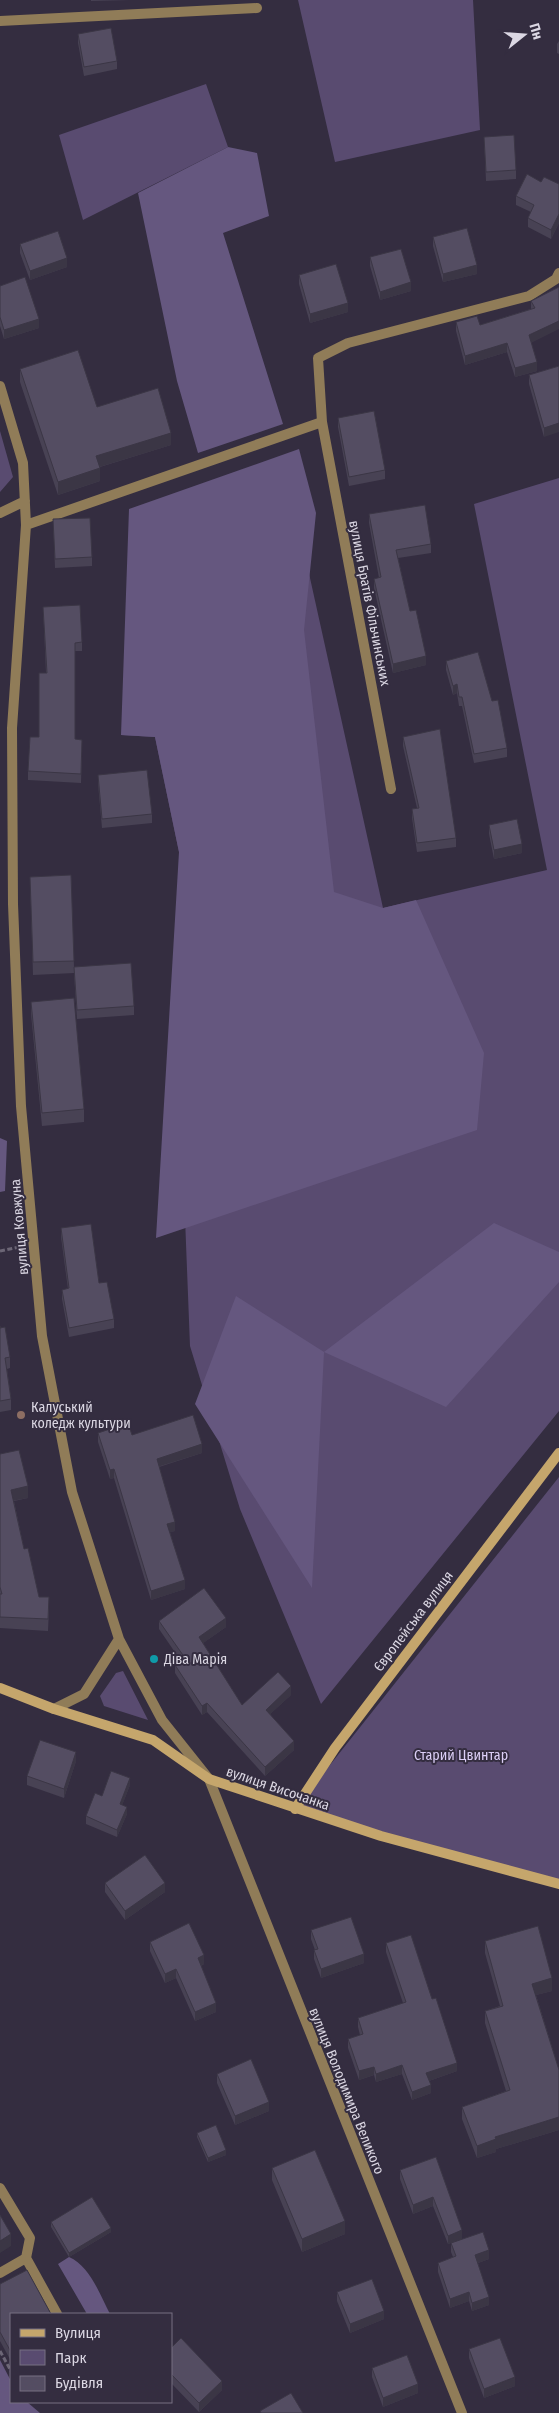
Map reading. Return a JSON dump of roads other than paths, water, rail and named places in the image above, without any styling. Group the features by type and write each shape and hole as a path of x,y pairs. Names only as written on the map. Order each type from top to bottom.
{"street":[{"path":"0,21 257,8"},
{"name":"вулиця Братів Фільчинських","path":"391,789 322,422 318,358 348,343 529,296 556,279 559,273"},
{"name":"вулиця Ковжуна","path":"0,386 23,463 25,501 26,525 12,728 13,904 22,1106 42,1336 72,1492 118,1639 162,1720 209,1779"},
{"path":"26,525 322,422"},
{"path":"0,513 25,501"},
{"name":"Європейська вулиця","path":"295,1809 334,1748 559,1453"},
{"path":"54,1709 84,1694 118,1639"},
{"name":"вулиця Височанка","path":"0,1688 54,1709 153,1740 209,1779 381,1836 559,1884"},
{"name":"вулиця Володимира Великого","path":"209,1779 462,2413"},
{"path":"0,2188 30,2238 26,2258 57,2313"},
{"path":"0,2273 26,2258"}],"place":[{"name":"Калуський коледж культури","path":"21,1415"},
{"name":"Діва Марія","path":"154,1659"}],"park label":[{"name":"Старий Цвинтар","path":"461,1755"}]}
